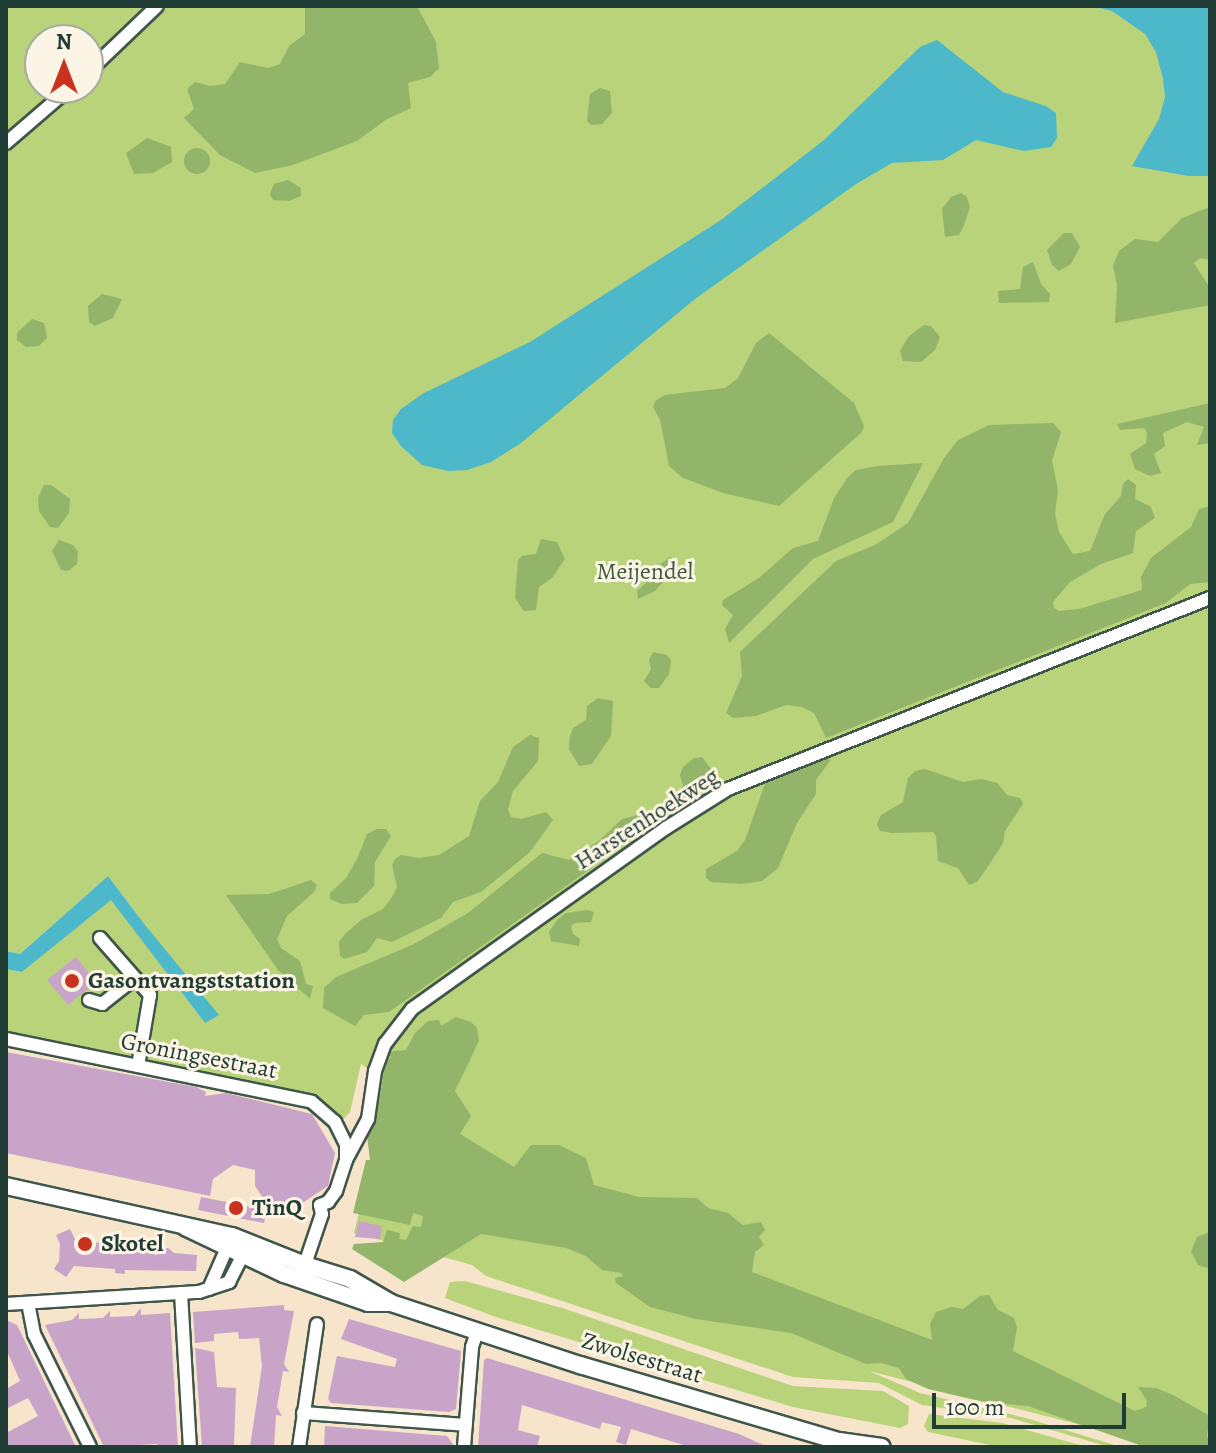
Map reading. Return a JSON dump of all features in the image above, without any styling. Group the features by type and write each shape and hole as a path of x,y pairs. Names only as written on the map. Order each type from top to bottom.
{"main road":[{"name":"Zwolsestraat","path":"6,1186 185,1227 302,1272 350,1279 391,1303 477,1332 839,1441 882,1447"}],"street":[{"path":"104,57 157,6"},
{"path":"6,143 51,104"},
{"name":"Harstenhoekweg","path":"302,1272 322,1214 320,1205 328,1202 336,1191 346,1160 368,1119 372,1089 385,1044 403,1016 698,806 762,774 1210,598"},
{"path":"100,938 150,995 138,1066"},
{"path":"89,1000 102,1004 135,978"},
{"name":"Groningsestraat","path":"6,1039 312,1102 335,1122 346,1145 346,1160"},
{"path":"6,1304 209,1289 238,1246"},
{"path":"181,1293 190,1447"},
{"path":"28,1303 34,1334 90,1447"},
{"path":"299,1447 317,1324"},
{"path":"464,1447 472,1347 477,1332"},
{"path":"303,1413 466,1425"}],"green space":[{"name":"Meijendel","path":"6,6 1210,6 1210,1447 1152,1443 869,1371 920,1393 1026,1418 1121,1447 1109,1447 1011,1418 922,1405 879,1383 793,1377 486,1276 472,1265 354,1233 390,1085 361,1064 350,1112 339,1124 314,1097 143,1060 147,1042 134,1039 131,1058 6,1034 6,969 22,972 111,899 205,1023 145,925 108,876 20,954 6,951"},
{"path":"305,6 417,6 436,42 439,68 430,77 408,83 411,108 387,119 357,141 293,165 255,173 220,155 184,118 194,109 187,89 195,82 210,86 225,84 240,62 268,68 280,64 289,46 305,34"},
{"path":"600,88 610,91 612,113 602,124 591,125 587,121 590,94"},
{"path":"147,138 171,147 172,162 153,173 134,174 126,153"},
{"path":"197,148 206,152 210,161 206,170 197,174 188,170 184,161 188,152"},
{"path":"288,180 301,188 301,196 289,201 273,200 270,194 274,184"},
{"path":"961,193 967,197 970,207 964,225 959,235 945,237 942,209 951,197"},
{"path":"1210,207 1210,260 1200,258 1194,263 1210,288 1210,305 1115,323 1117,285 1113,266 1119,251 1135,239 1158,242 1182,218"},
{"path":"1064,233 1072,233 1080,247 1071,264 1059,271 1052,265 1047,250"},
{"path":"1033,262 1041,284 1050,294 1049,302 999,303 998,291 1020,289 1023,267"},
{"path":"102,294 122,299 113,318 95,326 89,322 88,306"},
{"path":"32,319 44,323 47,338 39,346 26,347 17,340 17,333"},
{"path":"924,325 931,326 940,337 935,350 921,362 903,361 900,351 909,336"},
{"path":"769,333 854,403 864,426 862,432 779,506 723,493 683,478 669,466 660,420 653,407 655,401 665,395 725,388 738,378 756,343"},
{"path":"1210,403 1210,443 1197,445 1204,427 1187,422 1163,433 1165,446 1154,454 1161,473 1150,476 1135,469 1130,454 1146,443 1147,432 1144,428 1120,430 1117,424"},
{"path":"1053,423 1061,432 1052,461 1058,490 1055,513 1059,532 1073,554 1090,551 1105,514 1121,496 1123,484 1128,479 1136,485 1135,499 1151,507 1155,518 1136,531 1133,553 1101,564 1070,582 1053,602 1054,608 1059,611 1079,609 1142,590 1141,577 1151,558 1191,527 1199,509 1210,506 1210,582 1190,584 1166,603 826,738 814,713 802,707 786,705 756,716 733,718 726,713 742,676 740,652 836,561 875,545 908,523 944,458 958,440 989,425"},
{"path":"923,463 893,522 813,559 729,643 725,629 733,615 722,605 723,600 759,578 793,548 818,541 834,498 847,478 856,470"},
{"path":"44,485 51,485 70,499 69,513 58,528 50,527 39,511 38,498"},
{"path":"541,539 557,542 565,559 552,578 539,587 536,610 524,611 515,598 518,560 522,556 536,554"},
{"path":"59,540 73,545 78,552 77,564 68,571 61,570 52,551"},
{"path":"670,557 674,559 671,573 655,591 638,599 637,591 652,577 654,569"},
{"path":"653,652 667,655 671,660 669,674 659,688 651,688 644,681 651,669 649,660"},
{"path":"598,698 613,701 611,736 592,764 579,766 569,749 570,736 573,728 586,720 587,706"},
{"path":"530,735 539,738 538,761 513,791 508,809 511,817 521,819 546,812 553,820 530,852 481,892 453,902 441,918 392,942 377,938 367,952 344,959 340,956 339,942 345,934 361,920 383,909 392,897 397,887 392,865 395,859 401,855 419,858 439,855 469,836 480,801 498,782 513,747"},
{"path":"829,753 830,761 816,780 816,794 797,823 778,868 762,881 741,884 711,882 706,878 706,869 737,851 745,840 767,778"},
{"path":"702,757 711,769 710,774 700,778 698,791 675,804 674,799 683,786 680,775 683,767 694,758"},
{"path":"925,769 963,782 981,779 997,783 1007,795 1020,798 1023,804 1005,831 1003,843 977,882 969,885 958,868 938,861 933,832 880,831 877,824 881,815 903,802 908,778 915,771"},
{"path":"659,810 666,815 389,1012 364,1015 355,1026 323,1008 324,988 336,977 414,944 468,913 542,853 569,860 600,840 622,819"},
{"path":"386,829 391,836 375,862 374,886 357,903 342,904 330,899 330,893 346,878 357,859 367,834"},
{"path":"311,880 317,885 314,892 287,916 277,939 281,948 300,961 306,984 313,986 310,999 278,970 226,895 269,894"},
{"path":"594,912 591,922 571,926 573,934 580,939 579,946 551,941 549,932 558,919 566,913"},
{"path":"456,1017 471,1022 477,1028 479,1041 455,1091 471,1116 460,1134 514,1167 531,1145 559,1145 586,1158 594,1185 639,1197 697,1198 708,1208 728,1213 743,1225 761,1222 765,1230 759,1237 764,1245 755,1252 752,1272 932,1340 930,1324 936,1312 952,1307 963,1309 980,1296 989,1295 998,1310 1014,1318 1017,1327 1013,1351 1135,1411 1146,1407 1147,1401 1138,1387 1156,1388 1173,1395 1210,1416 1207,1435 1210,1447 1145,1447 1028,1406 984,1402 928,1389 906,1379 899,1368 881,1363 866,1364 791,1333 696,1319 650,1307 616,1283 615,1278 623,1276 621,1273 602,1270 586,1256 566,1248 481,1234 404,1282 352,1249 354,1244 383,1242 387,1230 400,1233 399,1239 406,1240 413,1226 421,1227 423,1216 413,1213 410,1225 353,1213 366,1160 370,1160 367,1136 378,1107 386,1060 391,1058 388,1052 406,1050 415,1033 428,1021 439,1020 441,1026"},
{"path":"1210,1232 1210,1269 1198,1265 1191,1252 1197,1237"},
{"path":"465,1281 562,1308 793,1386 883,1391 909,1406 908,1424 900,1428 793,1407 493,1316 445,1298 450,1282"},
{"path":"929,1414 1002,1423 1087,1447 1000,1447 928,1432 924,1426"}],"water":[{"path":"1092,6 1210,6 1210,176 1189,176 1132,166 1159,119 1165,97 1163,79 1156,52 1145,34 1112,11"},
{"path":"937,40 1003,92 1046,106 1056,113 1057,138 1051,147 1024,151 976,140 943,160 892,163 856,184 695,299 521,443 491,462 467,470 448,471 422,465 401,446 392,433 393,420 401,409 424,393 530,342 721,220 824,140 920,47"},
{"path":"108,876 219,1015 205,1023 111,900 22,972 6,969 6,951 20,954"}],"building":[{"name":"Gasontvangststation","path":"76,957 96,982 68,1005 47,980"},
{"path":"6,1052 196,1087 206,1092 205,1096 226,1093 312,1114 335,1153 328,1186 301,1204 285,1206 263,1198 255,1186 255,1170 233,1165 213,1179 210,1196 6,1153"},
{"path":"201,1197 267,1210 264,1223 198,1210"},
{"path":"359,1221 382,1226 380,1239 355,1237"},
{"path":"70,1229 76,1241 168,1248 174,1253 197,1255 196,1271 125,1270 125,1274 115,1273 115,1269 74,1266 66,1277 54,1269 59,1261 60,1244 56,1235"},
{"path":"284,1305 284,1310 294,1311 284,1364 289,1372 283,1371 277,1407 282,1416 276,1415 274,1447 250,1447 262,1366 259,1338 239,1339 238,1332 214,1334 214,1341 195,1343 193,1312"},
{"path":"141,1308 141,1315 170,1313 178,1447 158,1447 157,1444 104,1447 45,1325 72,1320 79,1313 79,1319 103,1318 110,1311 110,1317 134,1316"},
{"path":"349,1319 461,1351 456,1409 449,1412 331,1403 328,1399 337,1356 395,1367 397,1359 341,1339"},
{"path":"6,1320 17,1325 76,1447 6,1447 6,1433 38,1416 28,1398 6,1409 6,1389 20,1381 6,1349"},
{"path":"195,1348 214,1352 217,1387 236,1388 234,1447 202,1447"},
{"path":"487,1358 739,1434 768,1447 690,1447 631,1429 626,1445 616,1442 621,1427 602,1422 600,1429 522,1405 518,1430 540,1436 537,1447 478,1447 484,1360"},
{"path":"325,1426 447,1436 455,1447 324,1447"}],"place":[{"name":"Gasontvangststation","path":"72,981"},
{"name":"TinQ","path":"236,1208"},
{"name":"Skotel","path":"85,1244"}]}
